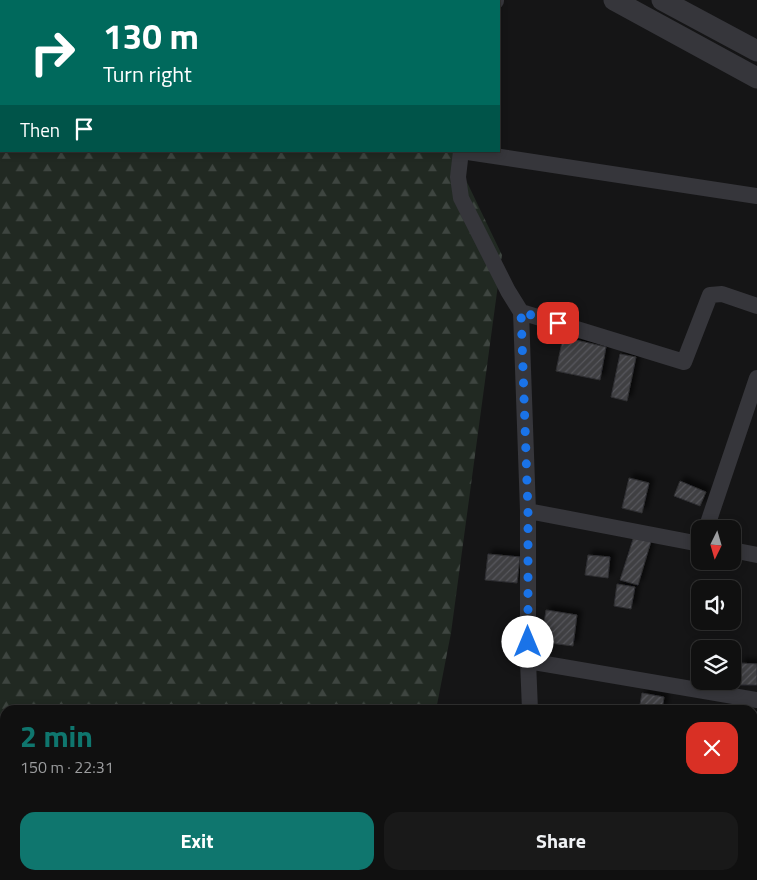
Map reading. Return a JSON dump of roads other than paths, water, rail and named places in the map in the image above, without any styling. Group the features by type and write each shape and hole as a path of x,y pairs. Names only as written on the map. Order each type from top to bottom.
{"street":[{"path":"614,0 757,78"},
{"path":"662,0 757,51"},
{"path":"461,152 458,177 462,198 508,291 521,312 528,511 530,705"},
{"path":"468,152 757,196"},
{"path":"521,312 684,362 710,295 722,294 757,306"},
{"path":"709,520 757,378"},
{"path":"528,511 691,542"},
{"path":"741,552 757,555"},
{"path":"528,661 757,700"}]}
